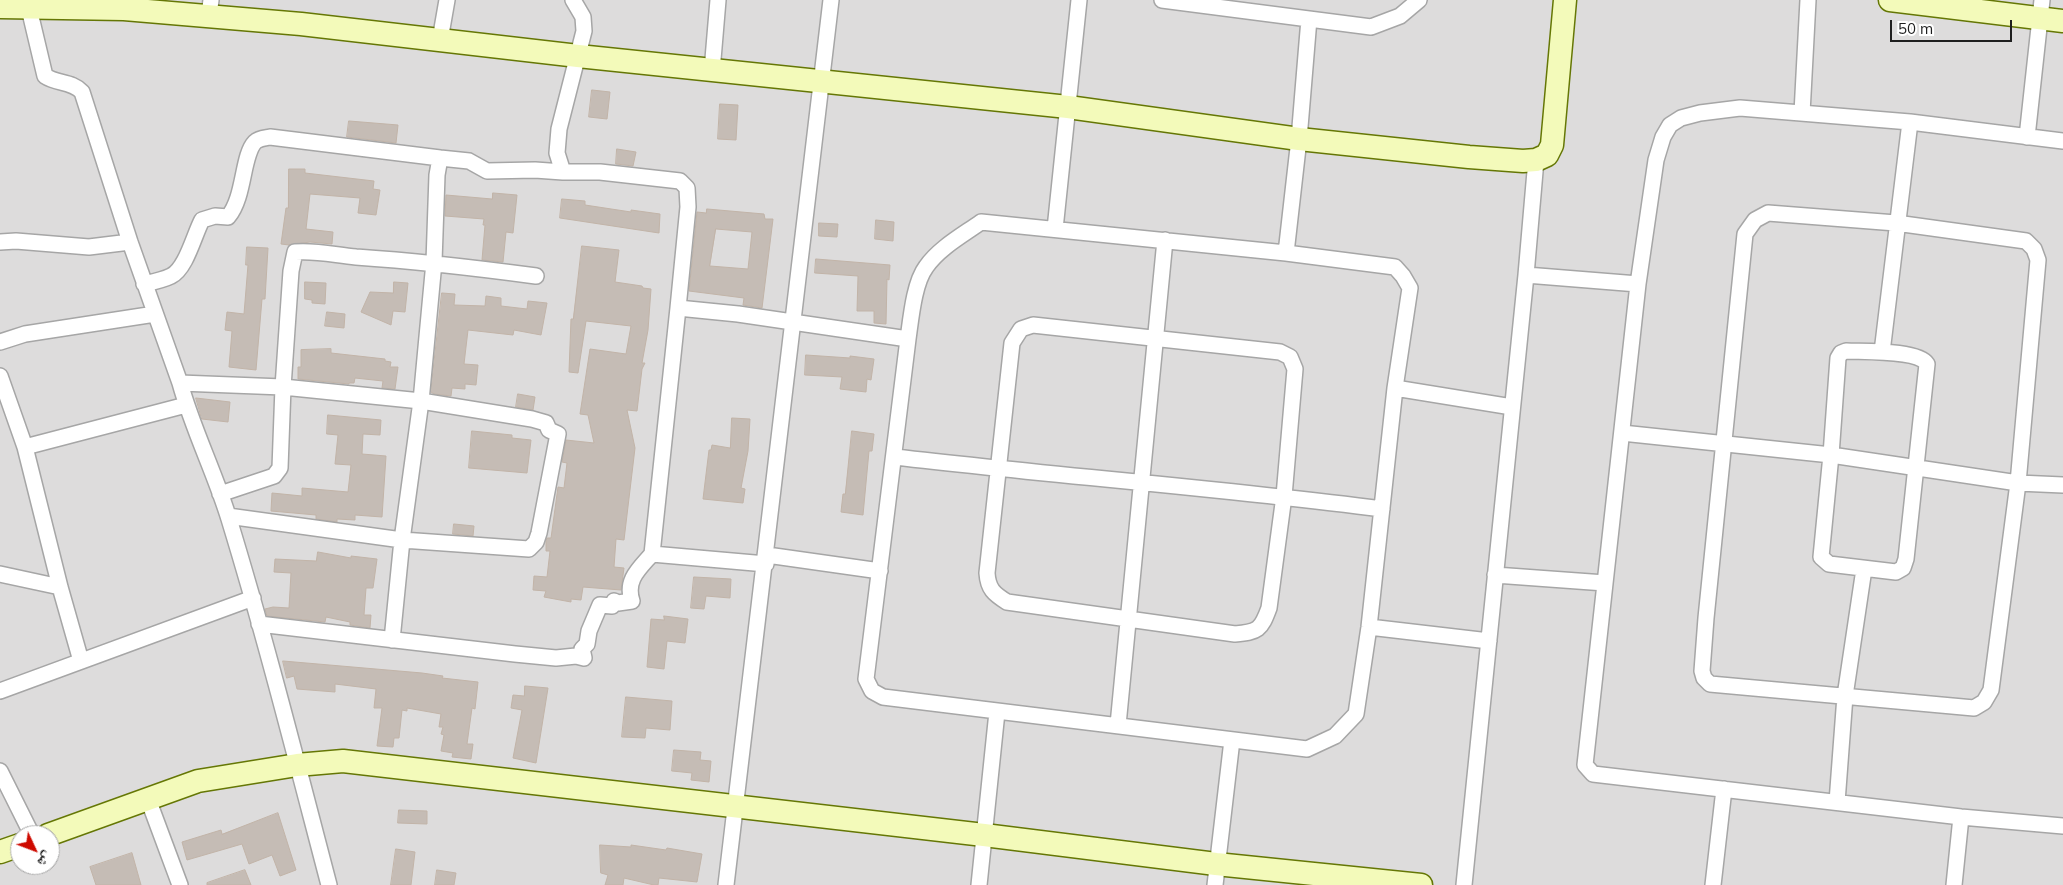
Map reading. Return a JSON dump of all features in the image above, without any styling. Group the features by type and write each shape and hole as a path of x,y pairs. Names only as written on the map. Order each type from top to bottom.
{"street":[{"path":"440,40 446,0"},
{"path":"563,172 557,153 559,129 584,31 583,17 573,0"},
{"path":"712,70 718,0"},
{"path":"726,885 831,0"},
{"path":"1055,229 1079,0"},
{"path":"1162,0 1191,1 1371,27 1400,16 1419,0"},
{"path":"0,7 28,3 124,9 210,8 301,24 578,56 1068,107 1299,139 1523,161 1536,160 1547,154 1552,146 1565,0"},
{"path":"1802,113 1808,0"},
{"path":"1890,0 2041,9 2063,21"},
{"path":"28,3 45,76 51,80 76,86 82,92 144,284 180,383 186,405 228,516 253,598 329,885"},
{"path":"2027,137 2041,9"},
{"path":"1286,253 1299,139 1309,19"},
{"path":"2063,141 1910,122 1740,108 1700,113 1681,118 1670,125 1663,137 1656,160 1638,284 1584,765 1593,774 2063,826"},
{"path":"1882,352 1896,223 1910,122"},
{"path":"144,284 173,275 180,268 186,261 192,239 202,220 215,216 228,217 235,209 244,180 246,160 254,142 262,138 270,137 469,160 487,171 600,172 680,181 687,188 688,207 652,554 636,571 630,581 632,601 618,603 614,601 612,606 600,606 589,631 587,644 582,649 584,658 576,656 556,658 259,624"},
{"path":"392,640 402,540 421,401 434,262 437,175 440,158"},
{"path":"1464,885 1536,160"},
{"path":"1768,213 1896,223 2026,242 2034,249 2038,260 2018,483 1991,690 1984,702 1974,708 1710,684 1704,678 1702,671 1745,234 1755,220 1768,213"},
{"path":"981,222 1165,240 1395,267 1404,276 1410,288 1395,388 1369,627 1356,714 1335,736 1307,749 883,697 872,691 866,678 908,339 915,295 926,267 947,246 981,222"},
{"path":"1118,726 1130,619 1154,337 1165,240"},
{"path":"0,242 16,241 89,247 130,242"},
{"path":"220,494 274,476 280,468 283,387 291,271 295,252 311,251 330,255 434,262 536,276"},
{"path":"1526,275 1638,284"},
{"path":"678,308 794,322 908,339"},
{"path":"0,342 25,334 155,314"},
{"path":"1033,325 1154,337 1280,352 1290,358 1296,369 1284,496 1269,608 1263,623 1252,633 1235,634 1007,602 994,594 987,585 1012,343 1021,329 1033,325"},
{"path":"1846,351 1882,352 1920,357 1927,364 1906,559 1903,568 1896,572 1864,570 1829,564 1821,557 1838,358 1841,353 1846,351"},
{"path":"0,376 26,447 60,587 81,661"},
{"path":"180,383 283,387 421,401 532,419 546,423 549,430 558,434 539,533 533,546 529,549 402,540 228,516"},
{"path":"1395,388 1512,406"},
{"path":"26,447 186,405"},
{"path":"1622,433 1831,455 2018,483 2063,485"},
{"path":"894,457 1284,496 1382,509"},
{"path":"652,554 766,560 880,571"},
{"path":"1837,802 1845,696 1864,570"},
{"path":"0,574 60,587"},
{"path":"1495,575 1605,583"},
{"path":"0,691 253,598"},
{"path":"1369,627 1488,641"},
{"path":"979,885 997,712"},
{"path":"1215,875 1232,740"},
{"path":"60,831 198,781 297,765 343,761 984,836 1215,875 1422,885"},
{"path":"0,771 27,825"},
{"path":"1713,885 1724,789"},
{"path":"148,799 180,885"},
{"path":"1954,885 1961,816"}],"shaded area":[{"path":"0,0 2063,0 2063,885 0,885"}],"building":[{"path":"592,90 610,92 607,119 589,117"},
{"path":"720,104 738,105 736,140 718,139"},
{"path":"349,121 398,125 396,143 347,137"},
{"path":"617,149 636,152 633,166 616,164"},
{"path":"289,169 305,169 305,173 374,181 373,189 380,190 376,215 358,213 360,198 310,194 306,229 333,232 332,244 310,242 289,245 281,244 286,208 288,208"},
{"path":"493,193 517,195 513,233 506,232 503,262 482,260 484,219 445,216 446,195 492,199"},
{"path":"562,199 585,201 585,205 660,214 659,233 560,218"},
{"path":"707,209 764,214 765,219 773,219 762,308 743,305 744,298 689,291 697,212 706,213","holes":["716,229 752,232 748,269 710,266"]},
{"path":"876,220 894,222 893,241 875,239"},
{"path":"819,223 838,224 837,237 819,236"},
{"path":"582,246 619,250 615,282 651,289 648,330 642,363 645,363 642,369 637,411 627,410 635,448 624,540 616,539 614,567 624,568 621,590 583,587 581,600 571,599 571,602 544,597 546,591 533,590 534,576 547,577 550,551 546,551 546,541 547,538 551,538 558,487 564,488 567,463 562,462 566,440 594,443 588,415 580,414 590,349 626,354 631,326 586,321 578,373 569,372 571,319 573,319"},
{"path":"247,247 268,248 265,299 262,299 256,370 229,367 232,331 225,330 227,312 244,314 248,265 246,265"},
{"path":"816,259 890,265 889,280 887,279 886,324 874,323 874,311 857,311 858,276 815,273"},
{"path":"305,282 326,283 325,304 312,303 312,300 305,299"},
{"path":"394,282 408,283 405,312 393,311 391,325 361,312 370,292 393,293"},
{"path":"442,293 455,294 454,305 485,306 486,296 501,298 501,306 527,309 528,301 547,303 541,335 514,330 513,335 468,330 464,364 478,365 476,385 465,384 465,389 452,388 451,396 434,394 431,392"},
{"path":"327,312 345,314 344,328 325,326"},
{"path":"331,349 331,353 385,359 385,361 391,362 390,367 398,367 395,389 382,388 383,381 355,378 354,383 349,384 298,379 298,367 301,367 301,350"},
{"path":"806,355 850,358 850,356 874,359 871,380 867,379 866,392 840,389 842,377 805,375"},
{"path":"518,394 535,397 533,410 516,407"},
{"path":"196,398 230,402 228,422 202,419"},
{"path":"328,415 381,420 380,435 363,434 362,454 386,456 382,517 355,515 355,520 337,519 337,522 316,519 316,515 271,511 272,493 302,496 302,488 348,492 351,465 335,464 338,435 327,434"},
{"path":"732,418 750,419 748,451 741,488 745,489 743,503 703,499 709,450 711,450 712,445 730,448"},
{"path":"472,431 512,435 512,438 531,440 527,473 469,468"},
{"path":"852,431 874,434 872,451 869,451 863,515 841,512 843,494 845,494"},
{"path":"454,524 474,526 473,536 453,534"},
{"path":"318,552 351,558 351,556 377,559 373,588 366,588 364,615 371,615 370,628 350,625 350,622 326,617 325,622 267,616 265,609 273,607 289,608 291,573 274,572 275,559 316,561"},
{"path":"694,577 731,579 730,598 706,596 704,609 691,608"},
{"path":"664,616 688,619 685,643 667,641 664,669 647,667 651,619 664,620"},
{"path":"283,661 422,673 443,676 442,678 478,682 475,709 472,708 467,744 473,744 471,759 452,757 453,753 441,751 444,735 441,734 443,727 439,727 441,714 407,708 407,711 402,710 399,738 394,738 393,747 377,746 382,708 374,708 376,689 335,684 335,692 297,689 294,676 287,678"},
{"path":"525,686 548,688 536,763 513,758 522,710 511,708 513,695 524,696"},
{"path":"626,697 672,701 670,730 646,728 645,738 622,737"},
{"path":"674,750 701,752 700,760 711,761 709,782 691,780 692,773 672,771"},
{"path":"399,810 427,811 427,824 398,823"},
{"path":"278,813 296,870 280,876 272,855 249,864 242,844 187,860 182,842 221,830 222,834"},
{"path":"600,845 631,847 631,845 666,850 667,848 702,854 697,882 659,878 658,885 654,885 624,878 623,885 605,885 608,875 601,873"},
{"path":"396,849 415,852 411,885 391,885"},
{"path":"132,853 141,885 96,885 90,867"},
{"path":"245,870 251,885 207,885 207,883"},
{"path":"437,870 456,873 454,885 435,885"}]}
